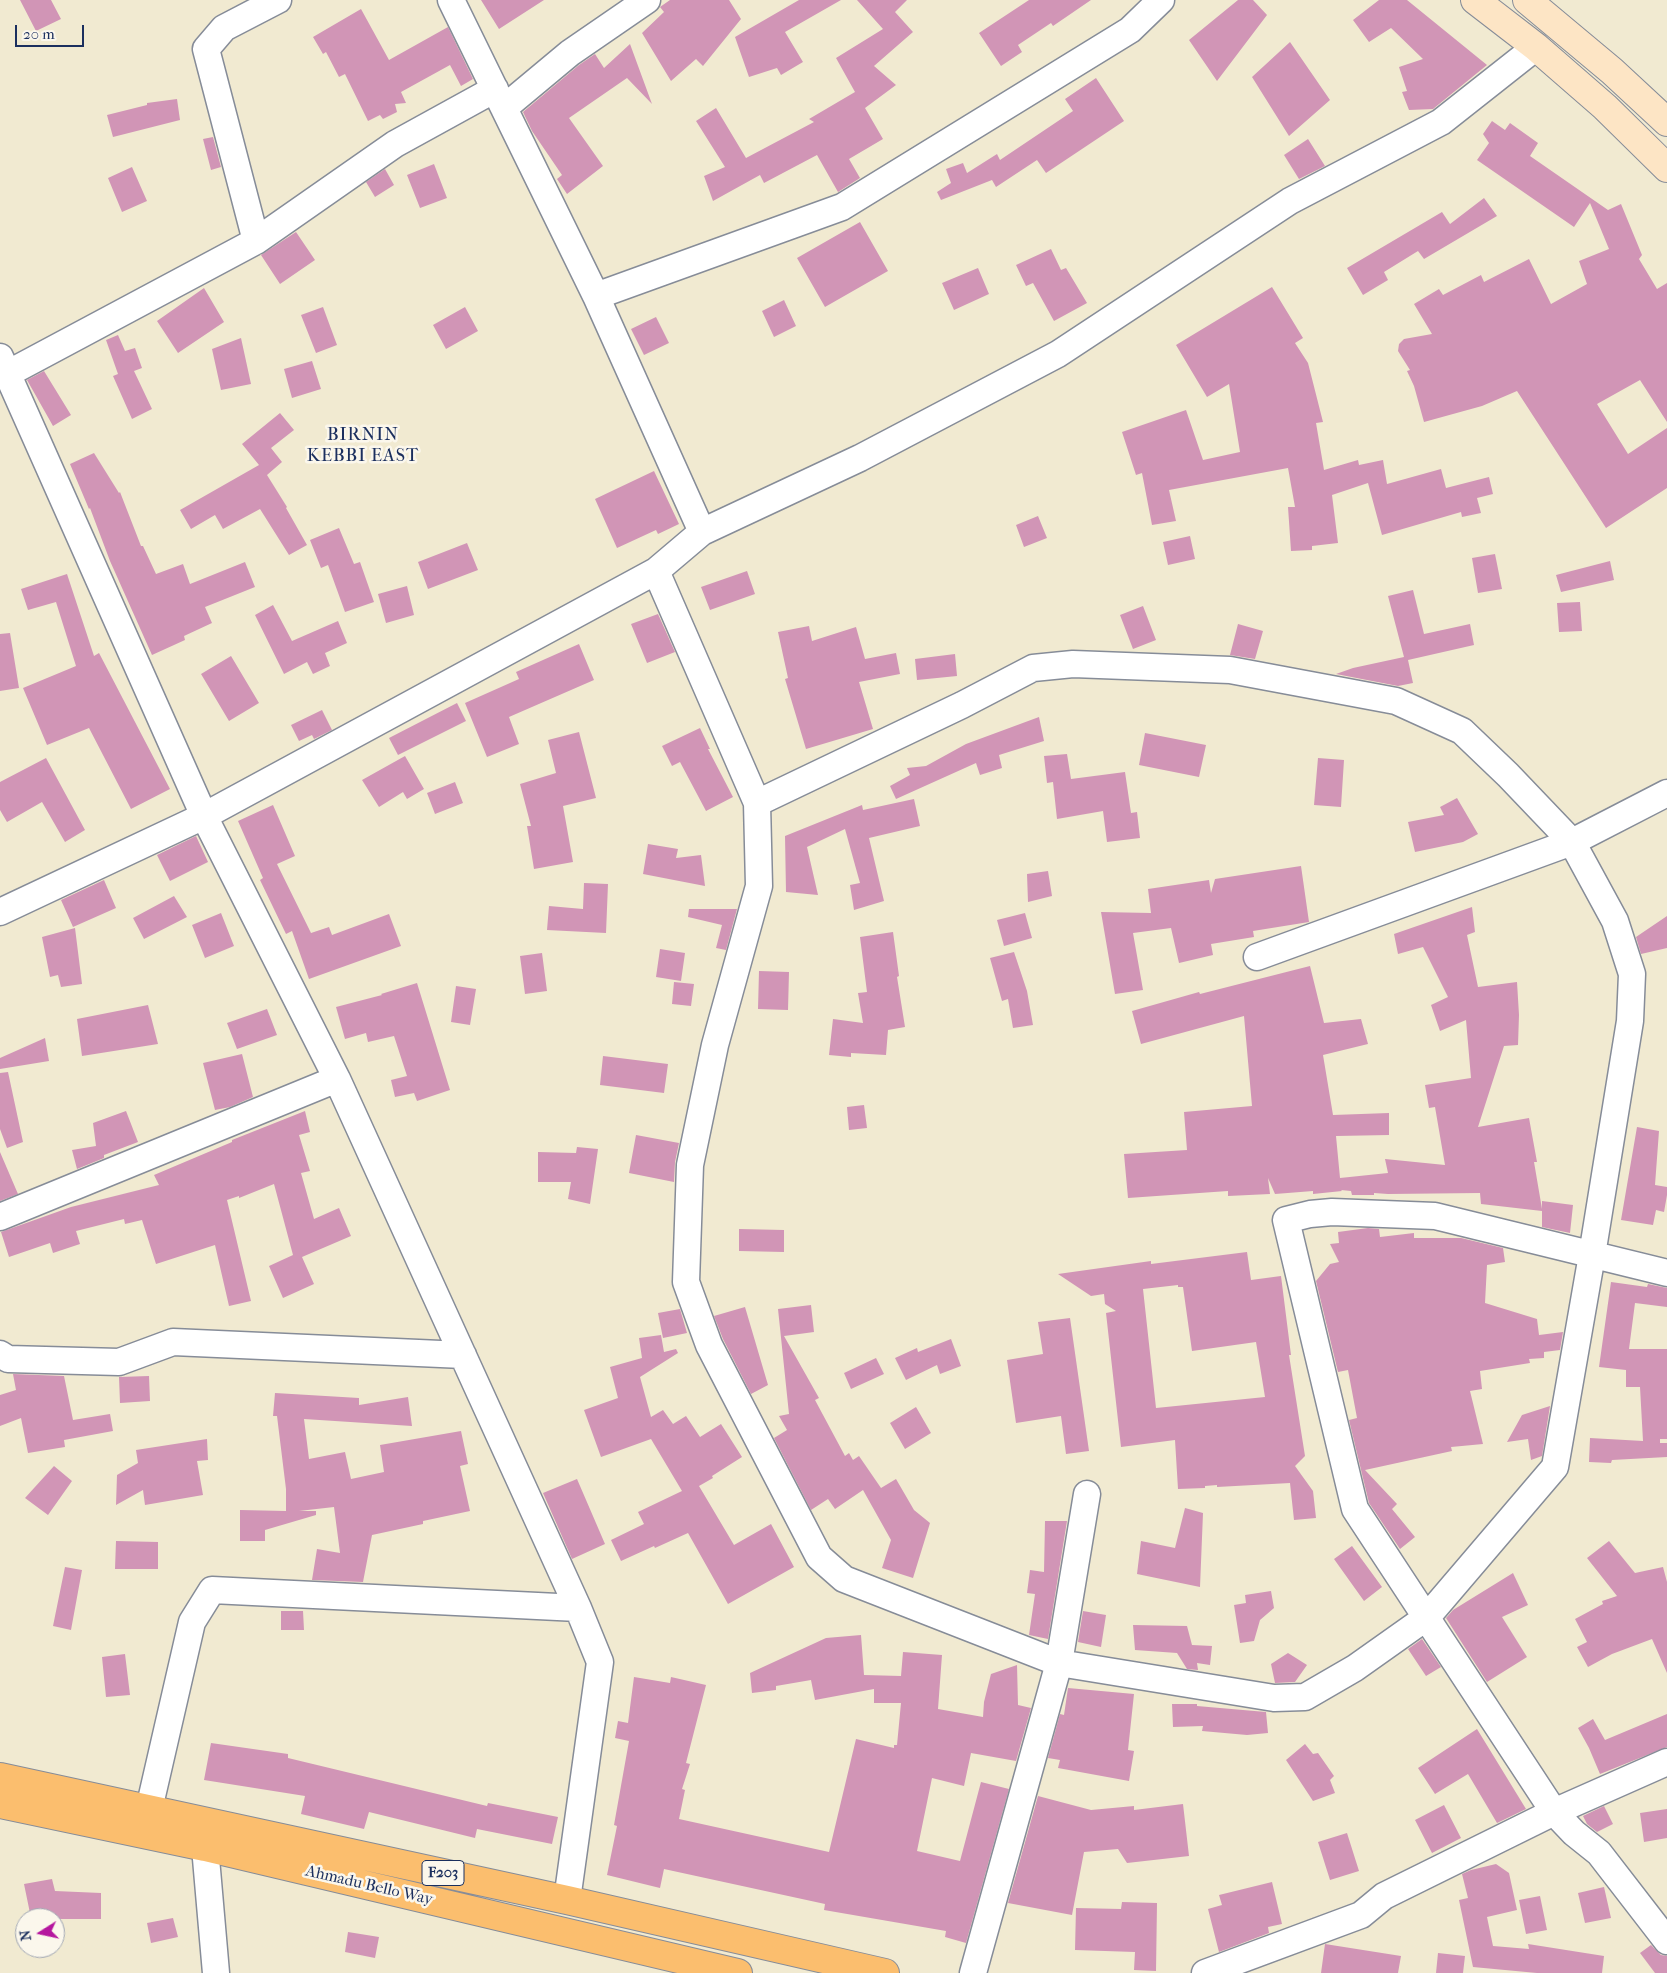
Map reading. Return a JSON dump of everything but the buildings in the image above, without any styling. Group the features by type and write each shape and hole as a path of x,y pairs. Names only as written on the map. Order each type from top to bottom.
{"main road":[{"path":"1474,0 1536,47 1605,107 1667,168"},
{"path":"1527,0 1612,71 1667,122"},
{"name":"F203","path":"0,1777 567,1900 884,1973"},
{"name":"Ahmadu Bello Way","path":"0,1804 205,1847 692,1968 738,1973"}],"street":[{"path":"256,241 206,49 224,28 278,0"},
{"path":"451,0 596,296 702,532"},
{"path":"567,1900 600,1662 578,1608 337,1079 204,816 4,365 256,241 396,144 500,99 647,0"},
{"path":"596,296 842,207 1130,30 1161,0"},
{"path":"0,912 204,816 656,572 702,532 860,458 1058,354 1290,201 1441,122 1536,47"},
{"path":"656,572 757,803 758,886 715,1045 690,1165 686,1282 710,1345 819,1557 844,1579 1059,1663 1274,1698 1305,1697 1355,1668 1427,1617 1555,1467 1630,1021 1632,974 1615,921 1572,842 1462,730 1396,701 1230,670 1073,664 1033,668 962,705 757,803"},
{"path":"1257,957 1572,842 1667,793"},
{"path":"0,1217 337,1079"},
{"path":"1667,1273 1435,1216 1332,1212 1310,1214 1286,1220 1355,1509 1554,1812 1574,1833 1599,1853 1667,1940"},
{"path":"0,1354 8,1359 119,1362 173,1342 463,1355"},
{"path":"974,1973 1059,1663 1087,1494"},
{"path":"149,1809 192,1622 212,1590 578,1608"},
{"path":"1205,1973 1360,1915 1384,1896 1554,1812 1667,1762"},
{"path":"205,1847 216,1973"}],"district":[{"name":"BIRNIN KEBBI EAST","path":"363,446"}]}
